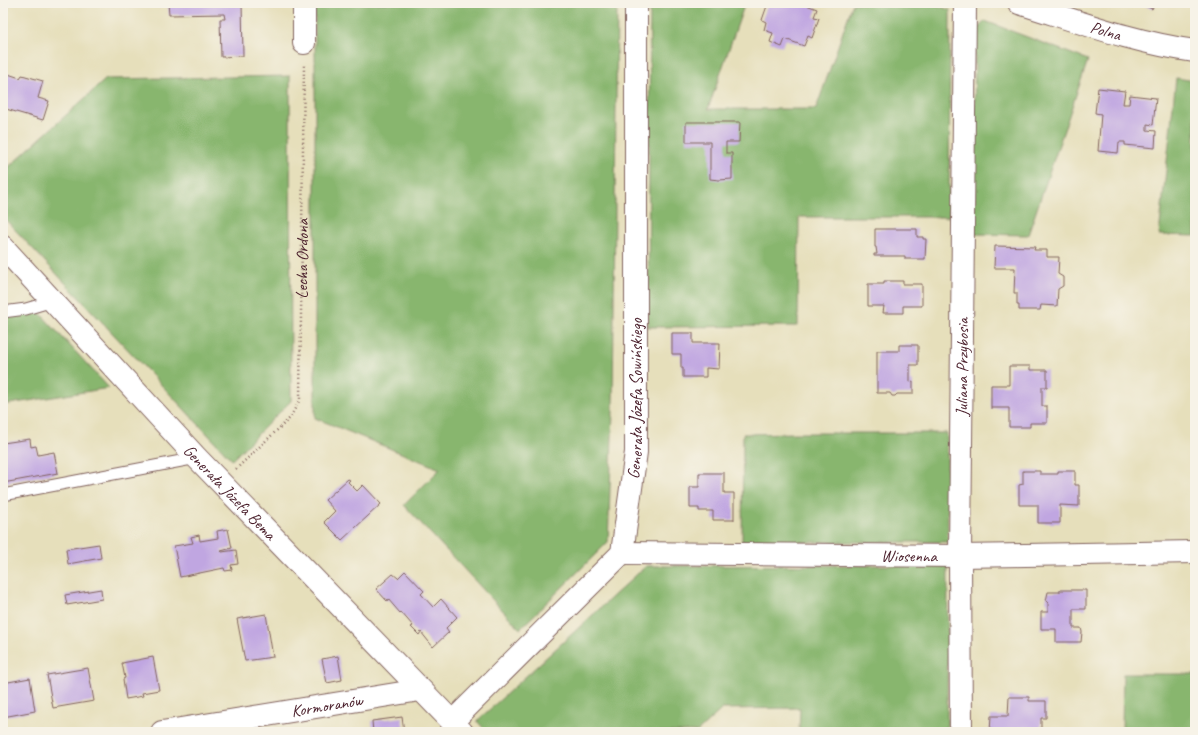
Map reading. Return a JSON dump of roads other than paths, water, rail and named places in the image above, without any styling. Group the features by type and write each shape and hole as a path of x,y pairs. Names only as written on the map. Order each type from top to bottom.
{"street":[{"path":"304,3 304,43"},
{"name":"Generała Józefa Sowińskiego","path":"622,553 636,452 636,3"},
{"name":"Juliana Przybosia","path":"961,732 960,556 965,3"},
{"name":"Polna","path":"1019,3 1109,32 1172,48 1195,51"},
{"name":"Generała Józefa Bema","path":"3,247 197,458 457,727"},
{"name":"Wiosenna","path":"622,553 960,556 1195,552"},
{"path":"457,727 622,553"},
{"name":"Kormoranów","path":"162,732 420,690"}],"lane":[{"path":"3,312 26,309 53,301"},
{"path":"3,495 197,458"}]}
